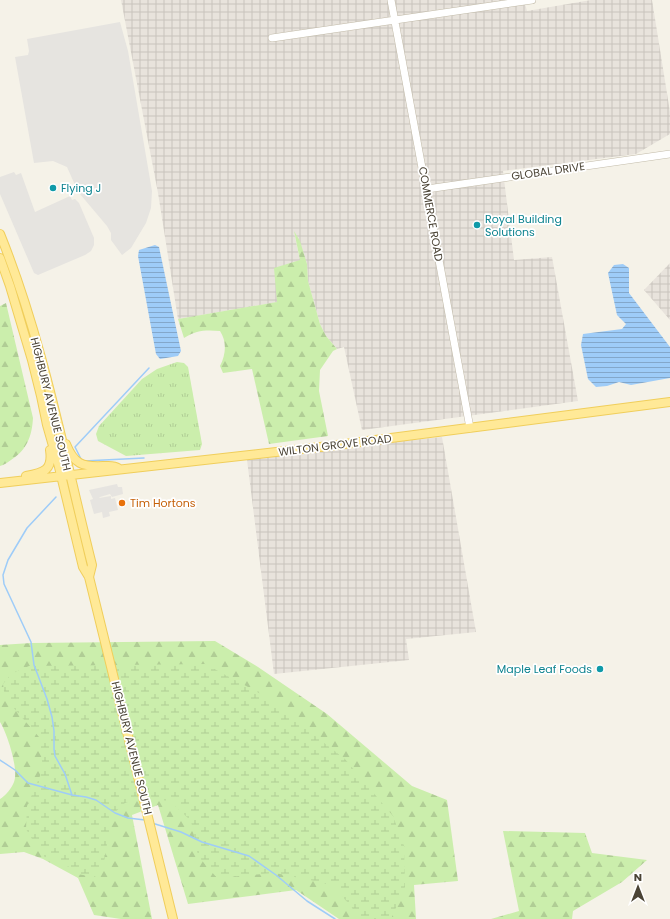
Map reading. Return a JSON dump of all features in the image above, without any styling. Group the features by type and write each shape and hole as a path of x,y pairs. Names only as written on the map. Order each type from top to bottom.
{"main road":[{"name":"HIGHBURY AVENUE SOUTH","path":"0,234 21,289 40,357 92,565 89,577"},
{"name":"HIGHBURY AVENUE SOUTH","path":"0,258 18,312 41,396 83,567 89,577 173,919"},
{"name":"WILTON GROVE ROAD","path":"0,483 336,445 670,402"},
{"path":"57,423 68,448 76,461 88,467 109,465 116,466 121,470"},
{"path":"0,480 39,473 48,468 51,463 51,458 47,425"}],"street":[{"name":"COMMERCE ROAD","path":"391,0 470,428"},
{"path":"272,38 532,0"},
{"name":"GLOBAL DRIVE","path":"427,189 670,154"}],"shaded area":[{"path":"121,0 524,0 527,11 591,0 652,0 670,112 670,134 636,154 503,171 514,260 552,257 578,401 362,430 344,347 337,349 326,336 320,324 308,281 307,264 294,232 300,260 278,302 178,319 158,193"},
{"path":"120,22 128,51 152,191 151,208 146,223 131,248 122,255 111,240 111,233 107,226 80,194 67,167 53,161 34,163 15,57 28,55 29,51 27,39"},
{"path":"14,172 16,175 21,173 35,212 70,196 72,200 75,199 79,203 94,238 94,245 91,251 38,275 34,273 0,194 0,177"},
{"path":"670,263 670,320 644,290"},
{"path":"442,437 476,632 406,639 409,660 274,674 247,460 315,450"},
{"path":"117,484 118,487 122,487 123,494 112,497 110,494 99,498 111,496 111,499 115,498 118,510 109,512 110,516 103,518 102,512 94,514 90,500 93,499 89,490"}],"green space":[{"path":"294,231 300,241 307,264 308,281 320,324 326,336 337,349 333,351 320,370 319,391 328,436 269,444 252,369 223,373 220,366 224,357 225,344 220,331 201,331 184,338 178,319 277,302 274,268 300,260"},
{"path":"6,303 33,418 30,437 25,447 6,464 0,466 0,306"},
{"path":"177,362 184,363 188,367 202,444 200,450 126,456 98,441 96,434 99,426 142,379 157,369"},
{"path":"215,641 258,667 327,714 412,786 447,800 458,881 414,885 416,919 339,919 296,890 188,904 158,805 132,815 152,919 121,919 94,915 78,878 43,859 24,852 0,854 0,799 12,787 15,769 12,751 0,722 0,645 31,643"},
{"path":"205,664 261,694 345,759 393,816 404,846 405,887 391,919 358,919 351,906 336,890 324,883 275,873 217,878 198,856 191,821 170,801 140,798 125,803 112,815 104,862 95,877 77,874 63,862 42,856 26,829 27,806 43,769 39,737 5,698 3,684 11,674 29,666"},
{"path":"503,831 585,833 592,853 647,860 622,882 573,911 572,919 491,919 519,911"}],"water":[{"path":"155,245 159,247 181,351 178,356 160,359 156,354 138,256 139,250"},
{"path":"623,264 629,268 629,293 670,347 670,378 631,385 619,382 607,386 596,387 588,379 581,345 583,334 622,329 626,324 617,315 608,273 614,265"}],"waterway":[{"path":"81,459 75,447 149,368"},
{"path":"84,461 144,458"},
{"path":"56,497 27,528 8,560 3,575 4,584 31,642 34,665 52,717 55,756 65,774 72,795"},
{"path":"0,760 15,770 28,783 96,800 115,813 128,818 145,820"},
{"path":"152,823 181,832 202,842 249,856 276,875 307,901 335,919"}],"place":[{"name":"Flying J","path":"53,188"},
{"name":"Royal Building Solutions","path":"477,225"},
{"name":"Tim Hortons","path":"122,503"},
{"name":"Maple Leaf Foods","path":"600,669"}]}
